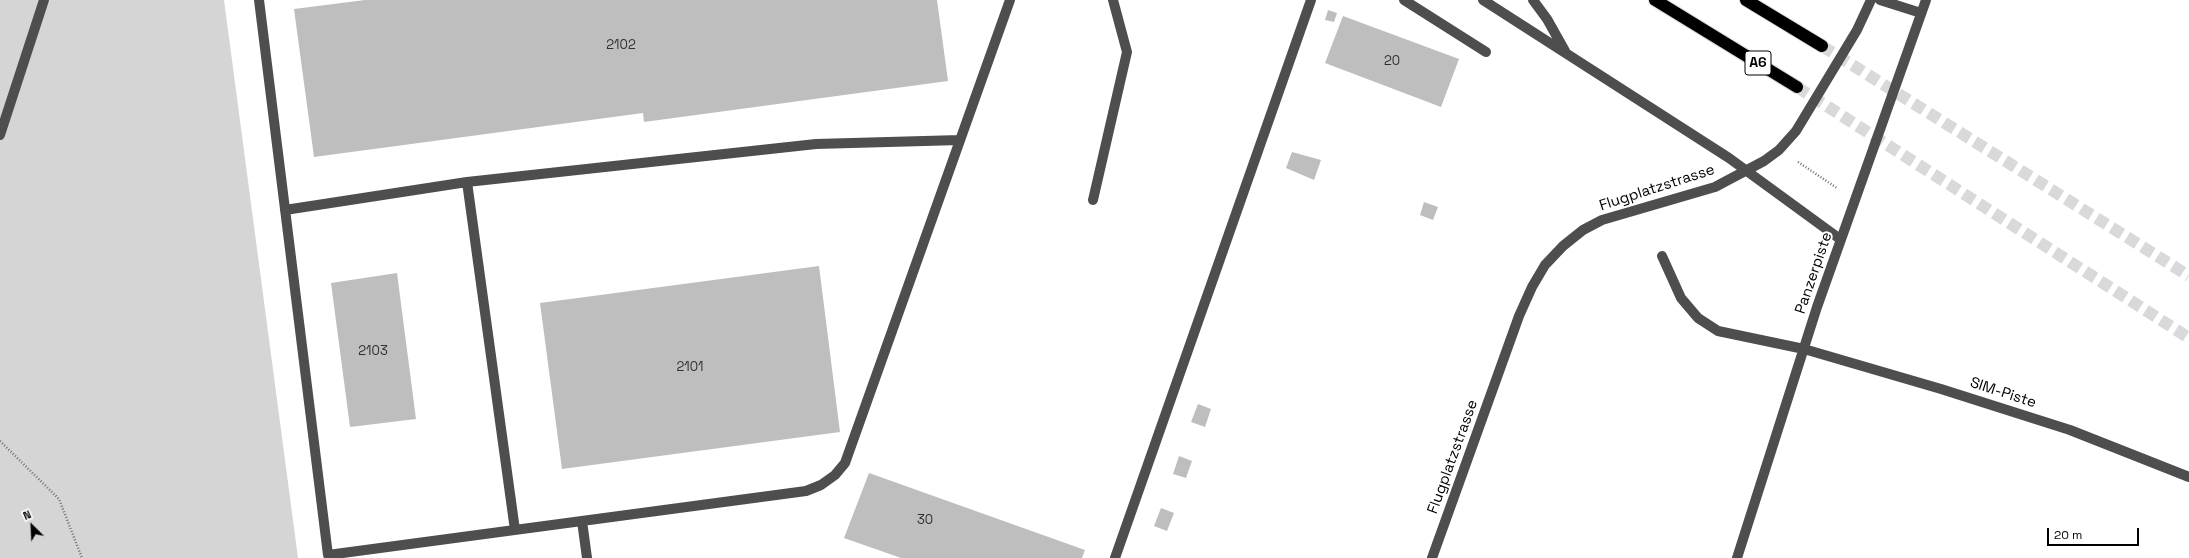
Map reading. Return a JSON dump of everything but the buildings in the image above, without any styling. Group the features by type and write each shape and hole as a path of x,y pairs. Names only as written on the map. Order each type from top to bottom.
{"highway":[{"name":"A6","path":"1655,0 1797,87"},
{"path":"1746,0 1822,46"}],"street":[{"path":"0,135 44,0"},
{"path":"259,0 328,556 806,491 835,475 845,463 1010,0"},
{"path":"1092,200 1127,52 1113,0"},
{"path":"1115,558 1311,0"},
{"path":"1404,0 1486,52"},
{"path":"1483,0 1565,51 1748,171 1840,239"},
{"path":"1533,0 1547,19 1565,51"},
{"name":"Flugplatzstrasse","path":"1432,558 1519,316 1532,286 1545,265 1563,246 1583,230 1602,220 1715,187 1748,171 1779,150 1796,131 1857,30 1871,0"},
{"path":"1880,0 1921,13"},
{"name":"Panzerpiste","path":"1737,558 1840,239 1926,0"},
{"path":"285,210 467,182 816,144 960,140"},
{"path":"467,182 516,530"},
{"name":"SIM-Piste","path":"1662,256 1681,298 1698,318 1718,331 1804,349 2070,430 2189,477"},
{"path":"582,521 587,558"}],"path":[{"path":"1779,150 1855,199"},
{"path":"0,441 59,499 82,558"}],"shaded area":[{"path":"0,0 224,0 298,558 0,558"}],"tunnel":[{"path":"1822,46 2189,276"},
{"path":"1797,87 2189,338"}]}
